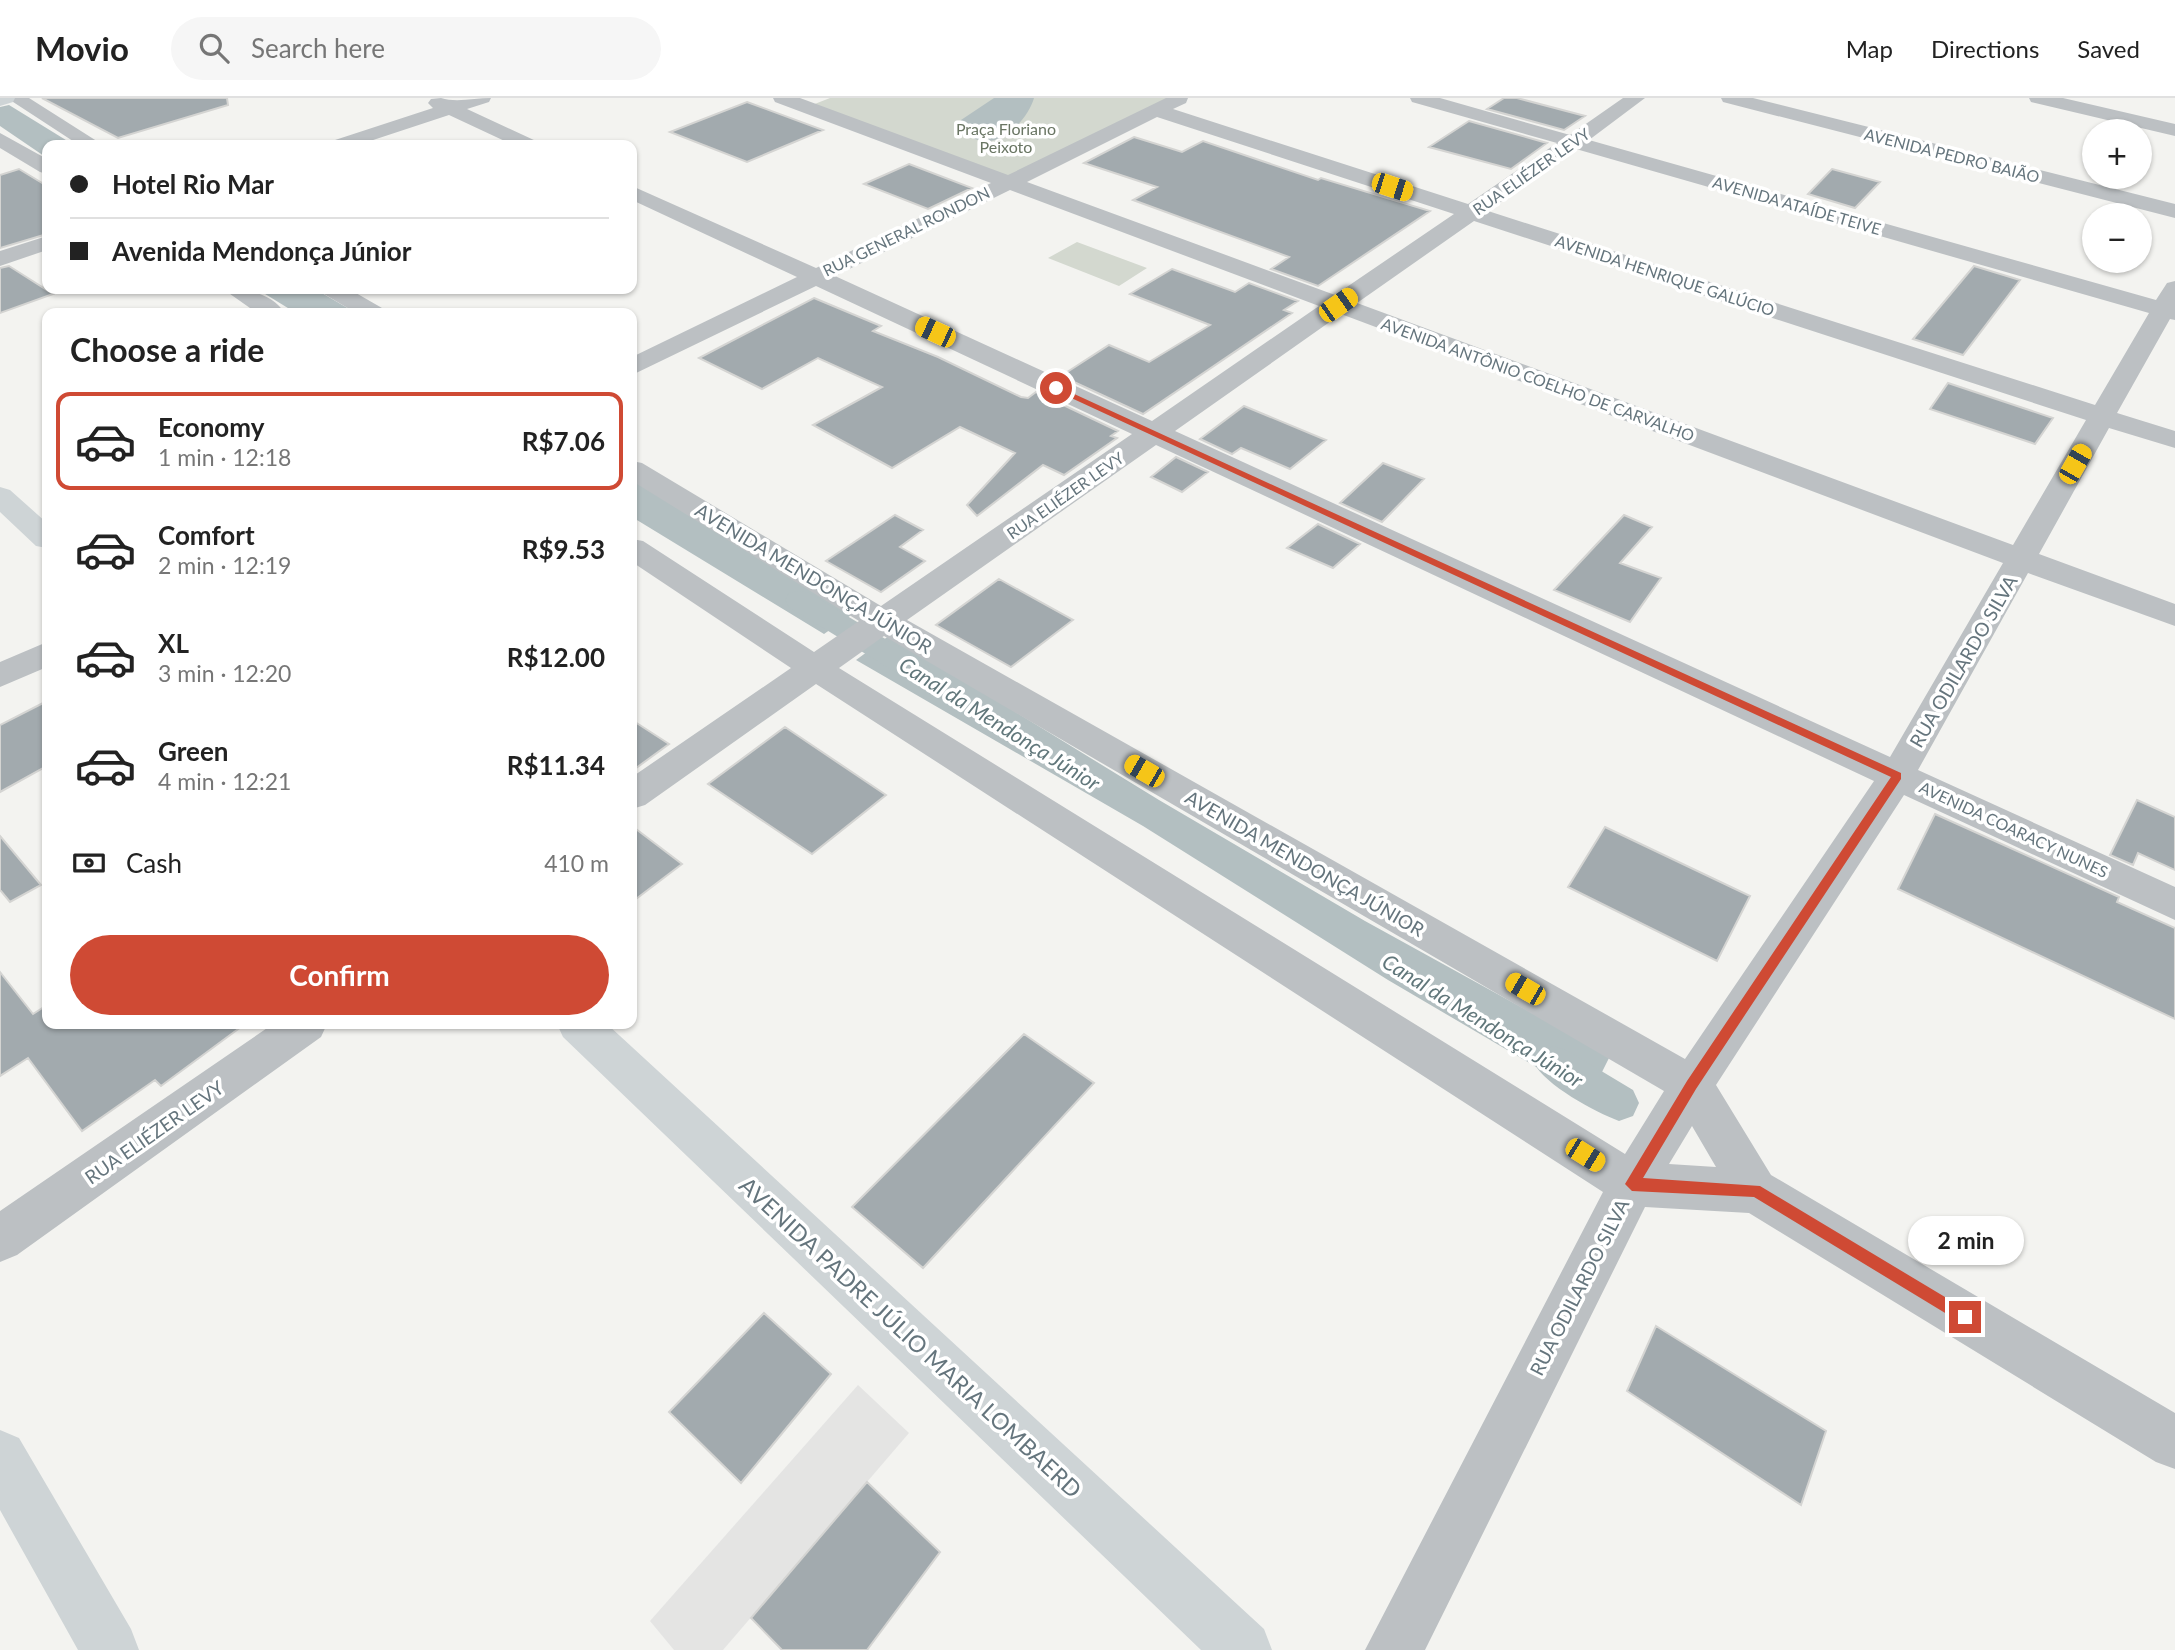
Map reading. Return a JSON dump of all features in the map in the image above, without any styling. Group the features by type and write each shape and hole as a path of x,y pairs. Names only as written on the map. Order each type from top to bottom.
{"main road":[{"path":"0,100 6,98"},
{"path":"0,496 42,534"},
{"name":"AVENIDA PADRE JÚLIO MARIA LOMBAERD","path":"583,1029 1243,1650"},
{"path":"0,1457 110,1650"}],"street":[{"path":"16,98 85,140"},
{"path":"427,98 519,140"},
{"path":"354,140 482,98"},
{"name":"AVENIDA ANTÔNIO COELHO DE CARVALHO","path":"782,98 818,103 1007,181 2175,616"},
{"name":"RUA GENERAL RONDON","path":"637,364 1180,98"},
{"name":"AVENIDA ATAÍDE TEIVE","path":"1419,98 2171,304"},
{"name":"RUA ELIÉZER LEVY","path":"637,792 1636,98"},
{"name":"AVENIDA PEDRO BAIÃO","path":"1730,98 2175,211"},
{"path":"2038,98 2065,101 2175,130"},
{"path":"2094,98 2175,116"},
{"name":"AVENIDA HENRIQUE GALÚCIO","path":"1155,110 2175,440"},
{"path":"0,139 42,165"},
{"name":"AVENIDA COARACY NUNES","path":"637,194 2175,904"},
{"path":"0,259 42,245"},
{"path":"243,294 265,308"},
{"path":"341,294 364,308"},
{"name":"RUA ODILARDO SILVA","path":"1394,1650 1632,1184 1692,1085 1897,776 2102,416 2171,304"},
{"name":"AVENIDA MENDONÇA JÚNIOR","path":"637,471 878,624 1692,1085 1755,1191"},
{"name":"AVENIDA MENDONÇA JÚNIOR","path":"637,551 827,660 1632,1184 1755,1191 2175,1443"},
{"path":"0,676 42,655"},
{"name":"RUA ELIÉZER LEVY","path":"0,1239 299,1029"}],"shaded area":[{"path":"858,1385 909,1433 723,1650 674,1650 650,1621"}],"green space":[{"name":"Praça Floriano Peixoto","path":"830,98 1180,98 1007,182 807,107"},
{"path":"1077,242 1147,268 1119,286 1048,258"}],"water":[{"path":"994,98 1034,98 1022,120 1002,137 982,141 959,131 957,126 961,120"},
{"path":"9,105 66,140 42,140 42,155 0,126 0,107"},
{"path":"265,294 324,294 347,308 288,308"},
{"path":"637,480 857,611 824,634 637,520"},
{"path":"890,635 1159,800 1365,921 1610,1056 1589,1098 1388,980 1143,826 856,660"}],"building":[{"path":"42,98 227,98 228,105 118,138"},
{"path":"1504,98 1517,98 1585,116 1564,130 1487,109"},
{"path":"747,102 823,130 747,162 670,132"},
{"path":"1469,121 1547,143 1511,169 1429,147"},
{"path":"1134,137 1182,152 1203,141 1318,180 1321,178 1430,211 1318,286 1271,269 1289,257 1133,200 1157,187 1084,163"},
{"path":"909,164 972,188 928,209 864,184"},
{"path":"19,169 42,183 42,235 0,248 0,175"},
{"path":"1832,169 1880,182 1855,208 1808,194"},
{"path":"9,266 42,287 42,294 53,294 0,313 0,268"},
{"path":"1974,266 2020,280 1963,355 1913,339"},
{"path":"1172,269 1235,292 1249,283 1298,301 1284,310 1292,313 1143,414 1061,376 1109,345 1149,362 1210,325 1130,294"},
{"path":"814,298 881,326 873,331 938,357 1021,397 1028,398 1036,392 1118,431 1111,436 1117,438 1064,475 1043,465 977,516 967,505 1015,453 960,427 892,468 813,425 882,387 818,358 762,389 699,358"},
{"path":"1948,383 2053,418 2035,444 1930,409"},
{"path":"1244,406 1326,440 1290,469 1241,448 1232,454 1200,439"},
{"path":"1176,457 1208,472 1182,492 1151,477"},
{"path":"1383,463 1424,479 1382,522 1340,503"},
{"path":"895,515 923,530 900,547 925,561 881,592 826,561"},
{"path":"1624,515 1652,527 1620,563 1661,578 1630,622 1554,590"},
{"path":"1318,524 1360,544 1333,568 1287,548"},
{"path":"999,579 1073,620 1011,667 936,625"},
{"path":"42,704 42,769 0,792 0,725"},
{"path":"637,723 669,744 637,767"},
{"path":"785,727 886,795 812,854 708,784"},
{"path":"2137,800 2175,817 2175,870 2138,853 2133,865 2110,855"},
{"path":"1935,814 2119,897 2117,902 2175,928 2175,1019 1898,889"},
{"path":"1605,827 1750,896 1717,961 1568,887"},
{"path":"637,830 682,864 637,898"},
{"path":"0,836 41,885 10,902 0,890"},
{"path":"0,972 33,1014 42,1008 42,1029 238,1029 161,1086 155,1080 82,1131 28,1058 0,1076"},
{"path":"1024,1034 1094,1083 923,1268 852,1207"},
{"path":"764,1313 831,1374 741,1483 669,1412"},
{"path":"1656,1326 1826,1431 1801,1505 1627,1391"},
{"path":"867,1482 940,1552 867,1650 782,1650 751,1618"}],"waterway":[{"name":"Canal da Mendonça Júnior","path":"799,600 916,671"},
{"name":"Canal da Mendonça Júnior","path":"1554,1063 1619,1103"}],"route":[{"path":"1056,388 1897,776 1692,1085 1632,1184 1755,1191 1965,1317"}]}
